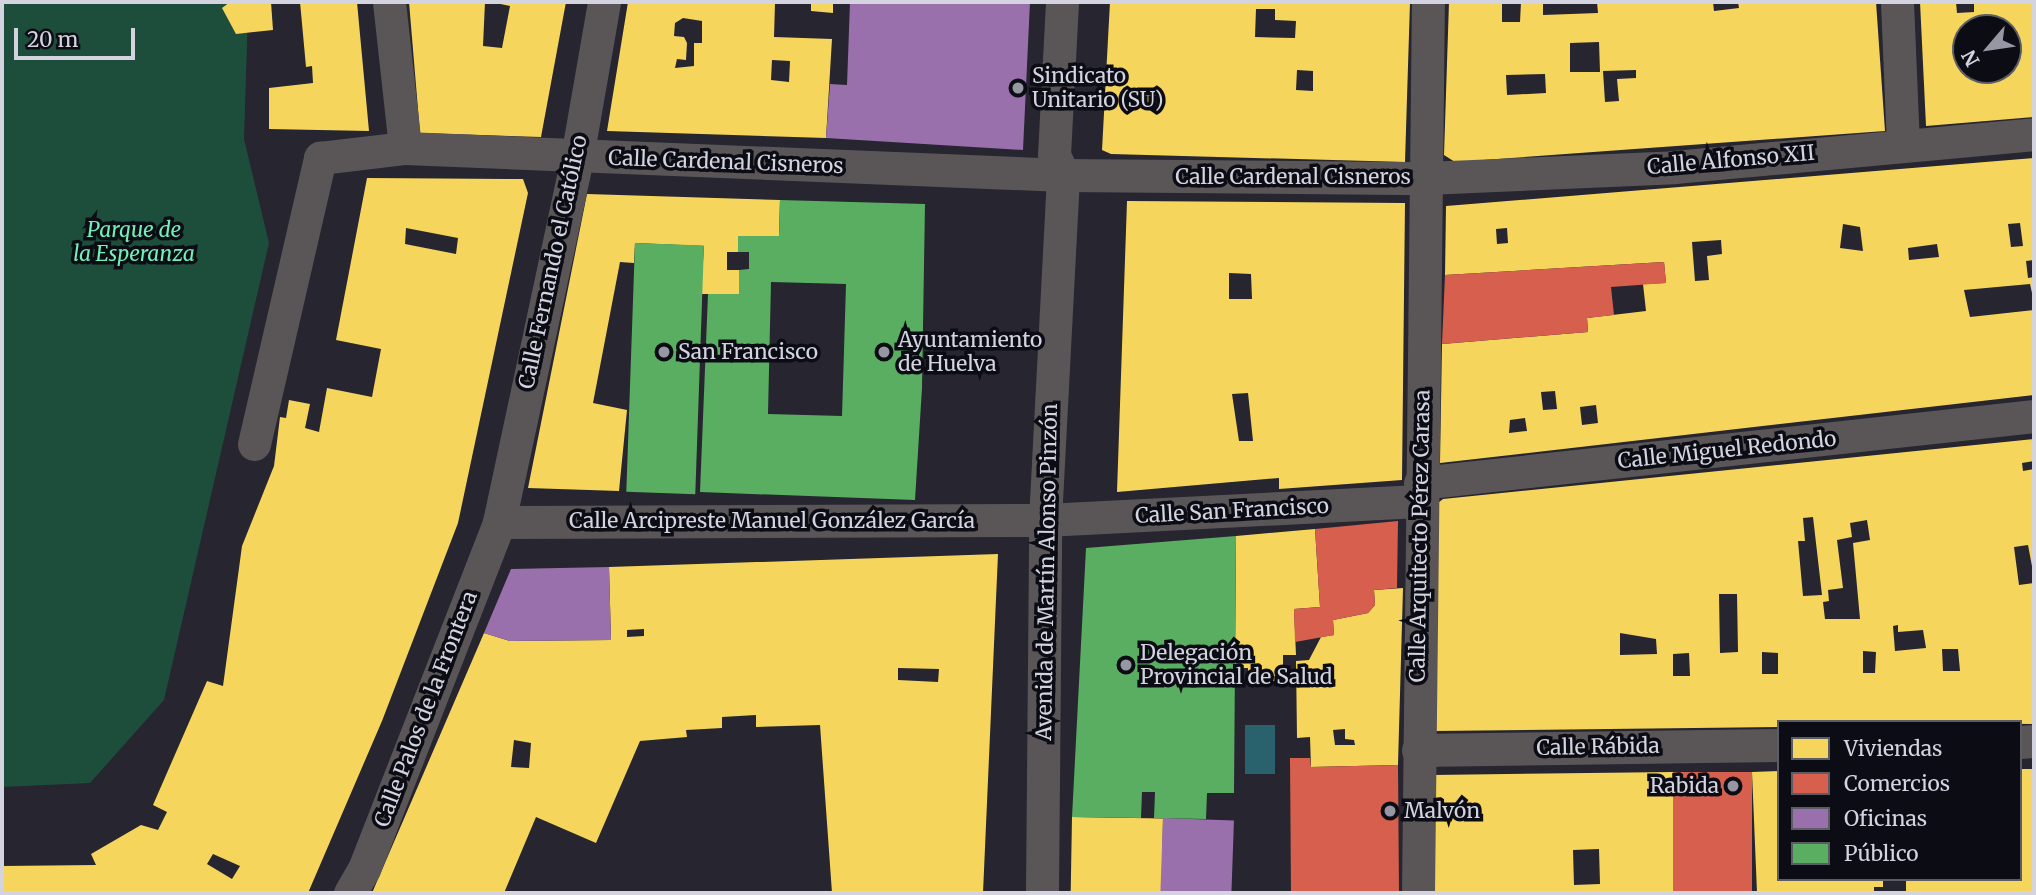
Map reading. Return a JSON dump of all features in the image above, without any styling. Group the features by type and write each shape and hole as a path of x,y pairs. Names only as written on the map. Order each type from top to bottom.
{"street":[{"path":"389,2 405,148"},
{"name":"Calle Fernando el Católico","path":"499,522 576,157 604,2"},
{"name":"Avenida de Martín Alonso Pinzón","path":"1042,893 1045,520 1063,175 1054,155 1062,2"},
{"name":"Calle Arquitecto Pérez Carasa","path":"1418,893 1420,492 1428,2"},
{"path":"1897,2 1903,144"},
{"name":"Calle Alfonso XII","path":"1426,178 1674,167 2034,134"},
{"name":"Calle Cardenal Cisneros","path":"254,444 320,158 405,148 1063,175 1426,178"},
{"name":"Calle Miguel Redondo","path":"1420,492 2034,416"},
{"name":"Calle San Francisco","path":"1045,520 1420,492"},
{"name":"Calle Arcipreste Manuel González García","path":"499,522 1045,520"},
{"name":"Calle Palos de la Frontera","path":"350,893 365,869 499,522"},
{"name":"Calle Rábida","path":"1418,750 1777,745"}],"green space":[{"name":"Parque de la Esperanza","path":"2,2 241,2 248,13 244,139 269,243 164,700 90,783 2,787"}],"water":[{"path":"1245,725 1275,725 1275,774 1245,774"}],"building: Viviendas":[{"path":"230,2 271,2 273,30 236,34 222,8"},
{"path":"300,2 357,2 369,131 269,129 269,88 313,83 312,66 306,67"},
{"path":"409,2 485,2 483,46 502,48 510,6 491,2 566,2 541,137 420,133"},
{"path":"628,2 775,3 774,37 832,39 826,138 607,131","holes":["683,18 702,21 702,43 694,43 694,66 675,68 677,59 686,60 687,43 684,37 674,36 675,23","772,60 790,61 789,82 771,80"]},
{"path":"811,2 833,2 833,13 811,11"},
{"path":"1110,2 1410,2 1405,162 1111,154 1102,150","holes":["1256,9 1275,9 1275,20 1296,21 1295,38 1255,37","1297,70 1313,71 1313,91 1296,90"]},
{"path":"1449,2 1502,2 1502,22 1520,22 1521,2 1543,2 1543,15 1598,13 1597,2 1713,2 1714,11 1739,8 1738,2 1876,2 1885,131 1455,162 1444,155","holes":["1599,42 1600,72 1570,72 1570,43","1636,70 1636,78 1617,79 1619,101 1605,102 1603,71","1545,74 1546,93 1507,95 1506,75"]},
{"path":"1920,2 1956,2 1957,13 1974,12 1974,2 2034,2 2034,117 1926,126"},
{"path":"2034,158 2034,260 2026,261 2028,278 2034,277 2034,302 2030,284 1964,290 1970,317 2034,310 2034,395 1440,463 1442,344 1588,332 1587,318 1646,311 1643,284 1666,283 1664,262 1445,275 1446,206","holes":["2020,223 2023,246 2011,247 2008,224","1843,224 1860,227 1863,251 1840,248","1507,228 1508,243 1497,244 1496,229","1721,240 1722,254 1707,256 1709,280 1695,281 1692,242","1937,244 1939,257 1909,260 1908,248","1555,391 1557,409 1543,410 1541,392","1596,405 1598,423 1582,425 1580,407","1525,418 1527,431 1509,433 1510,420"]},
{"path":"367,178 523,179 528,193 458,523 382,721 308,893 2,893 2,866 96,865 91,854 141,825 158,830 167,812 153,805 207,681 223,686 242,546 274,466 280,417 286,418 289,400 310,404 305,428 319,432 327,388 372,397 381,349 336,340","holes":["406,228 458,238 456,254 405,244","213,854 240,866 232,879 207,864"]},
{"path":"587,194 780,200 779,236 738,236 738,252 727,252 727,270 739,270 739,294 701,294 704,246 635,243 634,263 620,262 593,403 627,410 619,491 528,488"},
{"path":"1127,201 1405,203 1402,480 1279,489 1279,478 1117,492","holes":["1229,273 1251,274 1252,299 1229,299","1248,393 1253,441 1239,441 1232,394"]},
{"path":"2034,439 2034,461 2022,463 2023,471 2034,469 2034,577 2028,545 2014,547 2019,585 2034,583 2034,724 2022,724 2022,720 1777,720 1777,727 1435,731 1438,503 1443,499","holes":["1813,517 1822,595 1803,596 1798,541 1805,541 1803,518","1867,520 1870,540 1853,543 1860,619 1825,619 1823,602 1829,601 1828,590 1843,588 1837,540 1852,537 1850,523","1719,594 1737,594 1738,652 1720,653","1898,625 1898,632 1923,630 1926,648 1895,651 1893,626","1620,633 1656,639 1657,654 1620,655","1942,649 1958,649 1960,671 1943,671","1863,651 1876,652 1875,673 1863,673","1762,652 1778,653 1778,674 1762,674","1689,653 1690,676 1673,676 1673,654"]},
{"path":"1315,529 1320,607 1294,609 1296,655 1283,655 1283,681 1248,682 1248,668 1235,668 1236,536"},
{"path":"998,554 983,893 832,893 820,725 756,727 756,715 722,717 722,728 686,730 687,737 640,741 596,843 536,817 504,893 372,893 484,633 510,641 611,640 609,567","holes":["644,629 644,636 627,637 627,630","898,668 939,669 938,682 898,680","514,740 531,743 529,768 511,767"]},
{"path":"1403,588 1398,765 1311,767 1310,737 1297,738 1296,661 1309,660 1321,637 1334,635 1333,620 1368,613 1375,605 1374,590","holes":["1345,729 1345,739 1354,740 1355,745 1335,745 1333,730"]},
{"path":"2022,769 2034,769 2034,893 1906,893 1906,881 2022,881"},
{"path":"1777,771 1777,881 1883,881 1883,887 1874,887 1874,893 1757,893 1752,772"},
{"path":"1673,772 1674,893 1432,893 1432,775","holes":["1599,849 1600,884 1574,885 1573,850"]},
{"path":"1072,817 1163,819 1162,893 1071,893"}],"building: Comercios":[{"path":"1664,262 1666,283 1611,287 1614,315 1587,318 1588,332 1442,344 1445,275"},
{"path":"1398,521 1397,588 1374,590 1375,605 1368,613 1333,620 1334,635 1295,642 1294,609 1320,607 1315,529"},
{"path":"1290,758 1310,758 1311,767 1398,765 1399,893 1291,893"},
{"path":"1673,772 1752,772 1752,893 1673,893"}],"building: Oficinas":[{"path":"850,2 1030,2 1023,150 826,138 830,84 847,85"},
{"path":"609,567 611,640 510,641 484,633 511,569"},
{"path":"1163,818 1234,820 1231,893 1160,893"}],"building: Público":[{"name":"Ayuntamiento de Huelva","path":"780,200 925,204 922,388 915,500 700,492 708,294 739,294 739,270 749,269 749,252 738,252 738,236 779,236","holes":["771,282 846,284 842,416 768,414"]},
{"name":"San Francisco","path":"635,243 704,245 695,494 626,492"},
{"path":"1236,536 1234,793 1207,793 1206,819 1154,818 1155,792 1142,792 1141,818 1072,817 1086,548"}],"place":[{"name":"Sindicato Unitario (SU)","path":"1018,88"},
{"name":"San Francisco","path":"664,352"},
{"name":"Ayuntamiento de Huelva","path":"884,352"},
{"name":"Delegación Provincial de Salud","path":"1126,665"},
{"name":"Rabida","path":"1733,786"},
{"name":"Malvón","path":"1390,811"}]}
